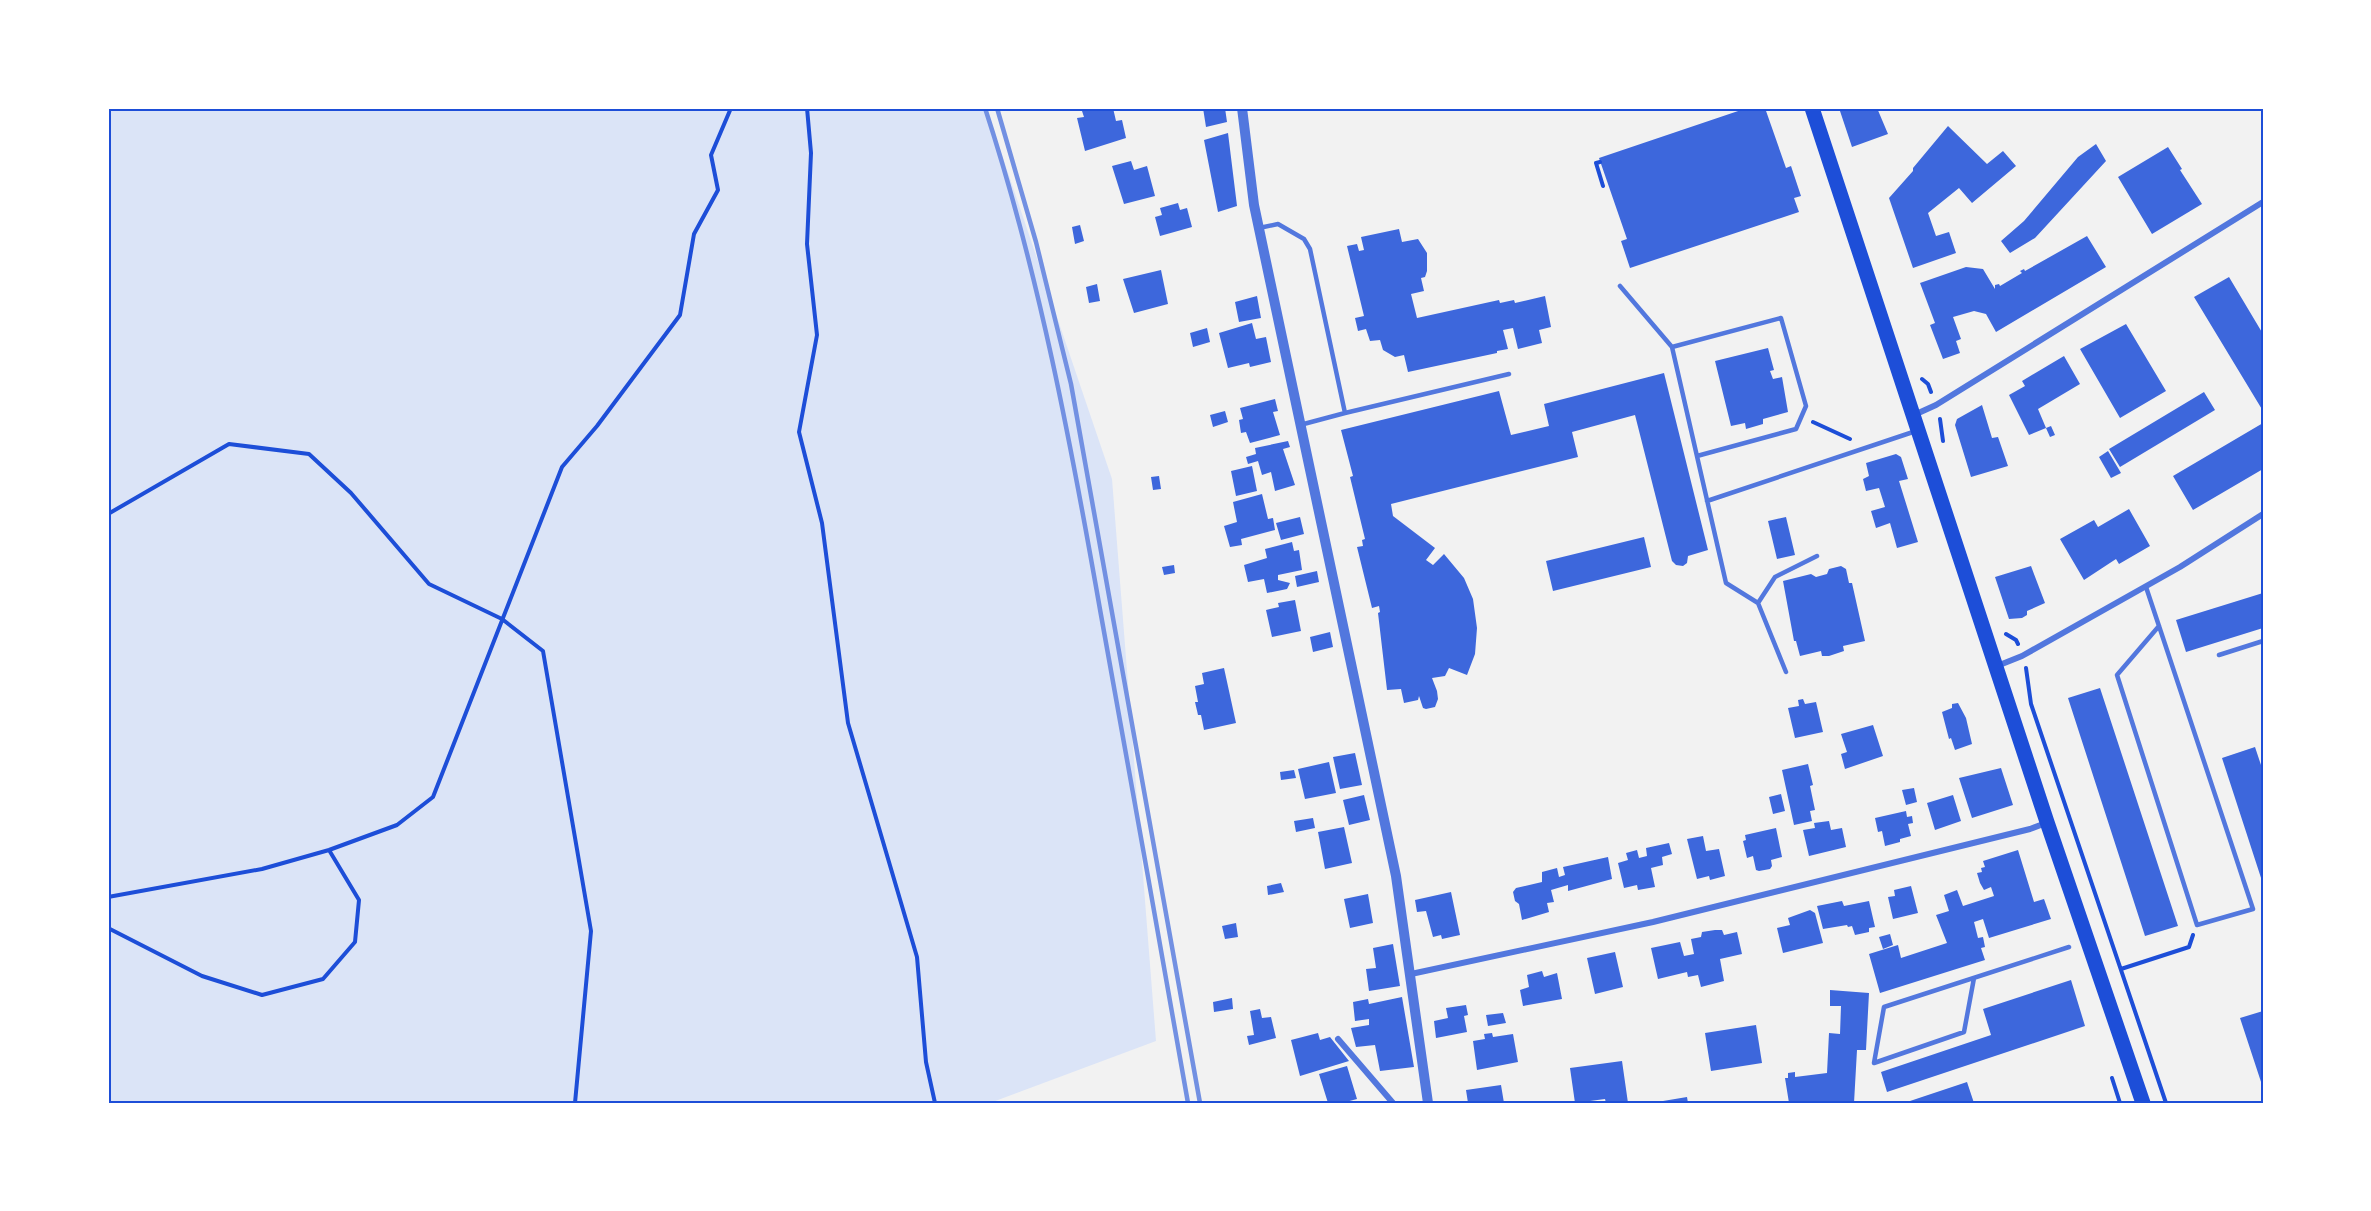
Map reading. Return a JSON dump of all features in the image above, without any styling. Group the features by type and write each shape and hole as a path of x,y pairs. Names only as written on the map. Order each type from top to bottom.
{"main road":[{"path":"1812,108 2143,1103"}],"street":[{"path":"1242,108 1258,228 1396,876 1428,1103"},
{"path":"1914,415 1936,405 2263,202"},
{"path":"1997,666 2022,656 2146,587 2263,514"},
{"path":"1411,974 1653,922 2030,829 2048,822"},
{"path":"1338,1038 1393,1103"}],"lane":[{"path":"1258,228 1278,224 1304,239 1310,249 1345,413"},
{"path":"1620,286 1671,347 1726,583 1758,603 1786,672"},
{"path":"1671,347 1781,318 1806,406 1797,429 1697,456"},
{"path":"1300,425 1509,374"},
{"path":"1707,501 1919,430"},
{"path":"1758,603 1776,577 1817,556"},
{"path":"2146,587 2159,626 2253,909 2197,925 2117,675 2159,626"},
{"path":"2219,655 2263,640"},
{"path":"1974,978 1964,1032 1874,1063 1884,1008 1974,978 2069,947"}],"path":[{"path":"108,897 262,869 329,850 398,825 433,797 562,466 597,426 680,315 694,234 718,190 711,154 731,108"},
{"path":"807,108 811,153 807,244 817,335 799,432 822,523 848,723 917,957 926,1062 935,1103"},
{"path":"1600,162 1596,164 1603,186"},
{"path":"1801,417 1860,443 1865,449"},
{"path":"108,514 230,444 309,454 351,493 429,584 502,619 543,651 591,931 575,1103"},
{"path":"2028,672 2031,704 2166,1103"},
{"path":"108,928 202,976 262,996 323,979 355,942 359,900 329,850"},
{"path":"2121,969 2188,947 2197,925"}],"shaded area":[{"path":"108,108 986,108 1112,479 1156,1041 990,1103 108,1103"}],"building":[{"path":"1084,108 1113,108 1116,121 1122,120 1126,138 1085,151 1077,118 1084,117 1082,111 1085,110"},
{"path":"1203,108 1225,108 1227,122 1206,127"},
{"path":"1747,108 1765,108 1786,168 1791,166 1801,196 1794,198 1799,212 1630,268 1621,241 1627,239 1599,158"},
{"path":"1839,108 1877,108 1888,134 1852,147"},
{"path":"1948,126 1987,164 2003,151 2016,166 1972,203 1959,188 1928,213 1936,236 1949,232 1956,253 1913,268 1889,198"},
{"path":"1228,133 1237,206 1218,212 1204,140"},
{"path":"2096,144 2106,161 2035,238 2010,253 2001,241 2024,221 2078,157"},
{"path":"2168,147 2202,204 2152,234 2118,177"},
{"path":"1131,161 1134,170 1147,166 1155,196 1124,204 1112,166"},
{"path":"1178,203 1180,210 1187,208 1192,227 1160,236 1155,217 1162,215 1160,208"},
{"path":"1080,225 1084,241 1075,244 1072,227"},
{"path":"1399,229 1402,242 1418,239 1427,253 1427,271 1425,277 1421,278 1424,291 1411,294 1417,318 1499,300 1500,303 1514,300 1515,303 1545,296 1551,327 1539,330 1542,343 1518,349 1513,328 1503,330 1508,349 1408,372 1404,355 1395,357 1383,350 1380,340 1370,341 1366,329 1358,331 1355,318 1364,316 1347,246 1357,244 1359,251 1364,250 1361,237"},
{"path":"2087,236 2106,267 1996,332 1986,314 1974,311 1953,317 1961,339 1956,341 1960,353 1943,359 1930,325 1935,323 1920,283 1966,267 1983,269 1995,289 1995,285 2000,286 2022,273 2020,271 2024,269 2025,271"},
{"path":"1161,270 1168,304 1134,313 1123,279"},
{"path":"2229,277 2263,334 2263,411 2194,297"},
{"path":"1097,284 1100,301 1089,303 1086,287"},
{"path":"1257,296 1261,318 1239,322 1235,302"},
{"path":"1252,323 1256,339 1266,337 1271,362 1250,367 1249,363 1228,368 1219,333"},
{"path":"2126,324 2166,391 2120,418 2080,349"},
{"path":"1207,328 1210,342 1193,347 1190,333"},
{"path":"1768,348 1774,370 1770,371 1773,379 1782,377 1788,412 1763,419 1763,424 1746,429 1745,423 1731,426 1715,361"},
{"path":"2064,356 2080,384 2038,409 2046,428 2029,435 2009,395 2025,386 2022,381"},
{"path":"1664,373 1708,550 1688,556 1687,563 1683,566 1676,565 1672,561 1635,415 1572,432 1578,457 1391,504 1393,516 1435,548 1426,560 1433,565 1444,554 1464,578 1473,599 1477,628 1475,654 1467,675 1449,668 1445,676 1432,678 1438,699 1435,707 1423,708 1419,696 1418,700 1404,703 1401,689 1387,690 1379,606 1372,608 1357,547 1363,546 1362,540 1365,539 1350,477 1353,476 1341,430 1499,391 1511,435 1549,426 1544,404"},
{"path":"2204,392 2215,410 2120,467 2109,449"},
{"path":"1275,399 1278,411 1273,412 1280,435 1250,443 1246,432 1241,433 1239,420 1243,419 1240,408"},
{"path":"1982,405 1992,438 1998,437 2008,466 1971,477 1955,425 1957,419"},
{"path":"1225,411 1228,422 1213,427 1210,415"},
{"path":"2263,423 2263,469 2193,510 2173,476"},
{"path":"2051,426 2055,435 2050,437 2046,428"},
{"path":"1288,441 1290,447 1283,449 1295,485 1275,491 1271,472 1262,475 1258,461 1248,464 1246,457 1256,454 1255,448"},
{"path":"2108,451 2121,473 2111,478 2099,457"},
{"path":"1896,454 1901,457 1908,479 1899,481 1918,542 1897,548 1890,523 1876,528 1871,511 1885,507 1879,488 1866,491 1863,479 1869,476 1866,463"},
{"path":"1252,466 1257,491 1236,496 1231,471"},
{"path":"1159,476 1161,489 1153,490 1151,477"},
{"path":"1262,494 1268,519 1273,518 1275,530 1241,539 1242,545 1230,547 1224,526 1237,522 1233,502"},
{"path":"2129,509 2150,546 2119,564 2116,559 2084,580 2060,539 2094,520 2098,527"},
{"path":"1300,517 1304,534 1281,540 1276,523"},
{"path":"1786,517 1795,555 1777,559 1768,521"},
{"path":"1644,537 1651,567 1553,591 1546,561"},
{"path":"1292,542 1294,551 1299,550 1302,570 1278,575 1278,580 1290,583 1287,589 1267,593 1264,579 1248,582 1244,565 1267,558 1265,549"},
{"path":"1174,565 1175,573 1164,575 1162,567"},
{"path":"1841,566 1846,569 1849,583 1852,583 1865,641 1843,646 1844,651 1829,656 1822,656 1821,651 1800,656 1796,641 1794,641 1783,581 1811,574 1816,577 1827,574 1829,569"},
{"path":"2031,566 2045,603 2027,611 2027,615 2022,618 2009,619 1995,577"},
{"path":"1317,571 1319,582 1297,587 1295,576"},
{"path":"2263,593 2263,628 2186,652 2176,620"},
{"path":"1295,600 1301,631 1272,637 1266,610 1279,607 1278,603"},
{"path":"1330,632 1333,647 1313,652 1310,637"},
{"path":"1224,668 1236,723 1204,730 1195,702 1198,702 1195,686 1204,684 1202,673"},
{"path":"2100,688 2178,926 2145,936 2068,698"},
{"path":"1803,699 1805,704 1816,702 1823,732 1795,738 1788,708 1799,706 1798,700"},
{"path":"1958,703 1966,718 1972,744 1955,750 1951,738 1949,739 1942,712 1952,708 1952,704"},
{"path":"1873,725 1883,756 1845,769 1841,754 1847,752 1841,734"},
{"path":"2255,747 2263,771 2263,884 2222,758"},
{"path":"1355,753 1362,785 1340,789 1333,757"},
{"path":"1329,762 1336,793 1305,799 1298,769"},
{"path":"1808,764 1815,810 1810,811 1812,821 1794,825 1782,770"},
{"path":"2001,768 2013,805 1972,818 1959,778"},
{"path":"1294,770 1296,778 1281,780 1280,772"},
{"path":"1914,788 1917,802 1906,805 1902,790"},
{"path":"1781,794 1785,811 1773,814 1769,797"},
{"path":"1364,795 1370,820 1349,825 1343,800"},
{"path":"1953,795 1961,821 1935,830 1927,803"},
{"path":"1906,811 1907,817 1912,816 1913,823 1908,824 1911,836 1885,846 1882,831 1878,832 1875,818"},
{"path":"1313,818 1315,828 1296,832 1294,821"},
{"path":"1829,821 1831,830 1842,828 1846,847 1809,856 1803,830 1815,828 1814,823"},
{"path":"1344,827 1352,863 1325,869 1318,832"},
{"path":"1776,828 1782,857 1771,860 1770,869 1756,870 1753,856 1747,858 1743,841 1746,840 1745,835"},
{"path":"1703,836 1706,851 1719,849 1725,876 1710,880 1709,876 1697,879 1687,839"},
{"path":"1669,843 1672,854 1662,857 1663,865 1651,868 1655,887 1638,890 1637,885 1624,888 1618,863 1628,860 1626,853 1637,850 1639,858 1647,856 1646,848"},
{"path":"2018,850 2034,902 2044,899 2051,919 1989,938 1983,919 1974,922 1978,938 1983,937 1985,947 1981,948 1985,960 1880,993 1869,954 1898,945 1901,958 1947,943 1936,915 1949,911 1944,895 1957,890 1963,906 1994,896 1991,887 1984,890 1980,883 1977,873 1982,872 1981,868 1985,867 1983,861"},
{"path":"1608,857 1612,879 1568,891 1568,885 1551,890 1554,902 1547,903 1549,912 1522,920 1519,904 1515,901 1513,892 1516,888 1542,882 1542,872 1557,868 1559,877 1565,875 1563,867"},
{"path":"1281,883 1284,892 1268,895 1267,886"},
{"path":"1911,886 1918,913 1893,919 1888,897 1895,896 1894,890"},
{"path":"1451,892 1460,935 1442,939 1441,935 1433,937 1426,911 1417,912 1415,900"},
{"path":"1368,894 1373,923 1350,928 1344,899"},
{"path":"1842,901 1844,906 1869,901 1875,927 1869,928 1869,932 1855,935 1852,926 1847,925 1823,929 1817,906"},
{"path":"1810,910 1815,913 1823,943 1783,953 1777,928 1790,925 1788,918"},
{"path":"1236,923 1238,937 1225,939 1222,926"},
{"path":"1722,930 1724,935 1737,932 1742,954 1720,959 1724,981 1701,987 1698,975 1688,977 1687,972 1658,979 1651,948 1680,942 1684,956 1694,954 1691,939 1701,937 1702,932"},
{"path":"1890,934 1893,945 1883,949 1879,937"},
{"path":"1393,944 1400,986 1369,991 1366,969 1376,968 1373,948"},
{"path":"1615,952 1623,987 1595,994 1587,958"},
{"path":"1542,971 1544,977 1557,973 1562,999 1523,1006 1520,990 1529,987 1527,975"},
{"path":"2071,980 2085,1026 1887,1092 1881,1072 1991,1035 1983,1009"},
{"path":"1830,990 1869,993 1866,1050 1857,1050 1854,1103 1816,1103 1816,1101 1789,1103 1785,1078 1788,1078 1788,1073 1795,1072 1795,1077 1827,1073 1829,1033 1840,1034 1841,1006 1830,1006"},
{"path":"1402,997 1414,1067 1380,1071 1375,1045 1356,1047 1351,1028 1369,1025 1369,1019 1355,1021 1353,1002 1368,999 1369,1004"},
{"path":"1232,998 1233,1009 1214,1012 1213,1002"},
{"path":"1466,1005 1468,1015 1464,1016 1467,1032 1436,1038 1434,1021 1448,1018 1446,1008"},
{"path":"1260,1009 1262,1018 1271,1017 1276,1038 1249,1045 1247,1036 1254,1035 1250,1011"},
{"path":"2263,1011 2263,1088 2240,1018"},
{"path":"1503,1013 1506,1023 1488,1026 1486,1015"},
{"path":"1756,1025 1762,1063 1711,1071 1705,1033"},
{"path":"1318,1033 1320,1040 1330,1037 1349,1061 1300,1076 1291,1040"},
{"path":"1492,1033 1493,1037 1513,1034 1518,1062 1477,1070 1473,1041 1485,1039 1484,1034"},
{"path":"1622,1061 1628,1103 1606,1103 1605,1099 1575,1103 1570,1068"},
{"path":"1347,1066 1357,1099 1342,1103 1328,1103 1319,1074"},
{"path":"1967,1082 1974,1103 1904,1103"},
{"path":"1501,1085 1504,1103 1468,1103 1466,1090"},
{"path":"1687,1097 1688,1103 1657,1103 1657,1102"}],"railway":[{"path":"985,108 1022,233 1052,359 1090,551 1188,1103"},
{"path":"997,108 1036,242 1071,384 1200,1103"}]}
